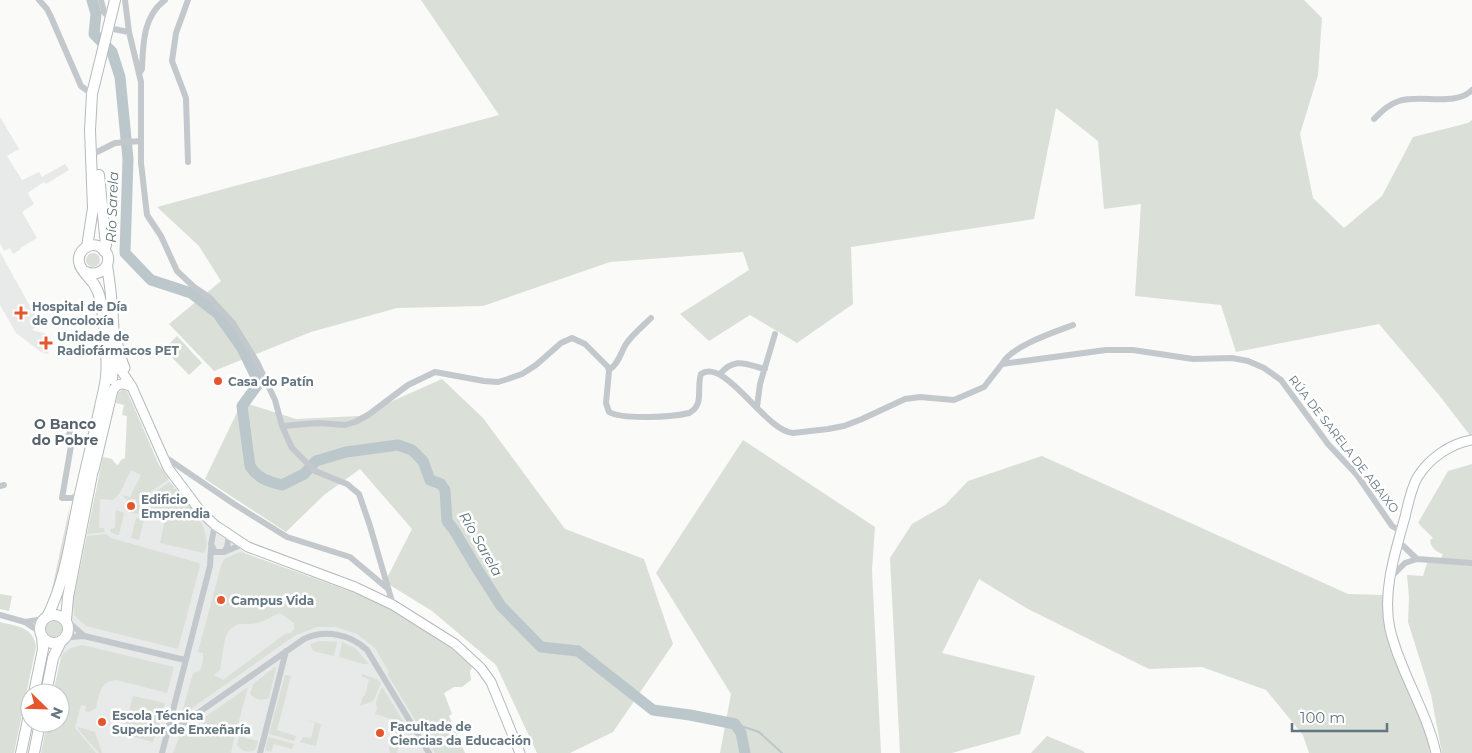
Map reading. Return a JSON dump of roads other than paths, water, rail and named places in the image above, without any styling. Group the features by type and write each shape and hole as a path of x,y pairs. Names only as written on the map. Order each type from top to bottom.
{"main road":[{"path":"87,247 94,208 90,130 92,98 115,0"},
{"path":"92,98 106,244 104,251"},
{"path":"36,683 43,649 40,625 54,602 62,578 81,491 108,380 114,359 114,326 108,260 104,251 98,246 87,247 81,252 79,260 81,268 99,294 106,343 108,380 68,597 66,620 68,631 53,658 48,683"},
{"path":"84,272 97,274 107,265"},
{"path":"45,618 58,615 66,620"},
{"path":"41,634 51,642 61,641"},
{"path":"21,753 25,733"},
{"path":"34,753 38,733"}],"street":[{"path":"101,0 108,27 129,32"},
{"path":"125,0 129,32 139,74 142,104 139,142 147,215 161,236 177,271 194,287 209,297 233,323 261,370 275,400 282,426 292,448 315,471 347,484 359,494 393,604"},
{"path":"139,74 142,69 147,24 159,4 165,0"},
{"path":"188,0 176,33 172,61 186,98 188,162"},
{"path":"41,1 51,17 81,86 92,98"},
{"path":"1374,119 1385,107 1400,100 1457,98 1469,94 1472,90"},
{"path":"97,152 115,144 139,142"},
{"path":"99,294 106,309 110,352 132,387"},
{"path":"609,370 612,369 627,343 651,318"},
{"path":"282,426 318,423 345,425 355,422 368,415 408,385 435,372 484,381 498,382 508,379 522,374 561,343 572,338 586,344 605,363 609,370 607,408 609,412 619,416 661,416 689,413 698,404 701,374 713,371 720,374 776,426 788,433 828,430 858,421 905,400 920,397 954,400 984,387 1010,355 1022,347 1073,325"},
{"path":"114,326 119,352 162,457 178,482 202,512 229,536 243,544 355,587 393,604 461,648 481,668 491,682 520,753"},
{"path":"757,407 760,384 775,334"},
{"name":"RÚA DE SARELA DE ABAIXO","path":"1002,364 1106,350 1133,350 1193,359 1232,358 1248,361 1264,368 1281,380 1328,444 1357,475 1392,526 1401,531"},
{"path":"720,374 727,366 735,363 765,369"},
{"path":"92,475 113,390 119,384 127,384 132,387"},
{"path":"70,431 68,440 71,446 62,498 66,499 73,506 73,526"},
{"path":"1436,753 1428,723 1398,656 1390,630 1387,603 1390,578 1414,484 1423,470 1440,453 1458,444 1472,440"},
{"path":"162,457 168,459 287,537 350,557 387,588"},
{"path":"66,499 75,497 81,491"},
{"path":"162,753 210,566 215,525"},
{"path":"210,566 227,547 229,536"},
{"path":"1399,542 1417,559"},
{"path":"211,548 215,552 222,552 243,544"},
{"path":"1390,578 1405,563 1417,559 1472,563"},
{"path":"0,616 25,622 41,634"},
{"path":"25,622 45,618"},
{"path":"66,620 84,636"},
{"path":"168,731 175,730 286,651 309,637 323,634 347,637 363,646 375,660 429,753"},
{"path":"61,641 76,636 84,636 185,660"},
{"path":"260,753 286,651"}],"waterway":[{"name":"Río Sarela","path":"92,0 96,14 94,34 112,52 120,77 128,159 125,253 151,280 191,293 218,314 242,348 259,383 242,406 250,466 256,474 282,485 304,474 316,461 346,452 398,445 412,450 423,461 430,480 441,484 445,490 447,521 501,606 541,647 578,651 653,710 735,724 741,733 745,753"},
{"path":"735,724 759,732 782,753"}],"place":[{"name":"Hospital de Día de Oncoloxía","path":"21,313"},
{"name":"Unidade de Radiofármacos PET","path":"46,343"},
{"name":"Casa do Patín","path":"218,381"},
{"name":"Edificio Emprendia","path":"131,506"},
{"name":"Campus Vida","path":"221,600"},
{"name":"Escola Técnica Superior de Enxeñaría","path":"102,722"},
{"name":"Facultade de Ciencias da Educación","path":"380,733"}],"district":[{"name":"O Banco do Pobre","path":"65,432"}]}
